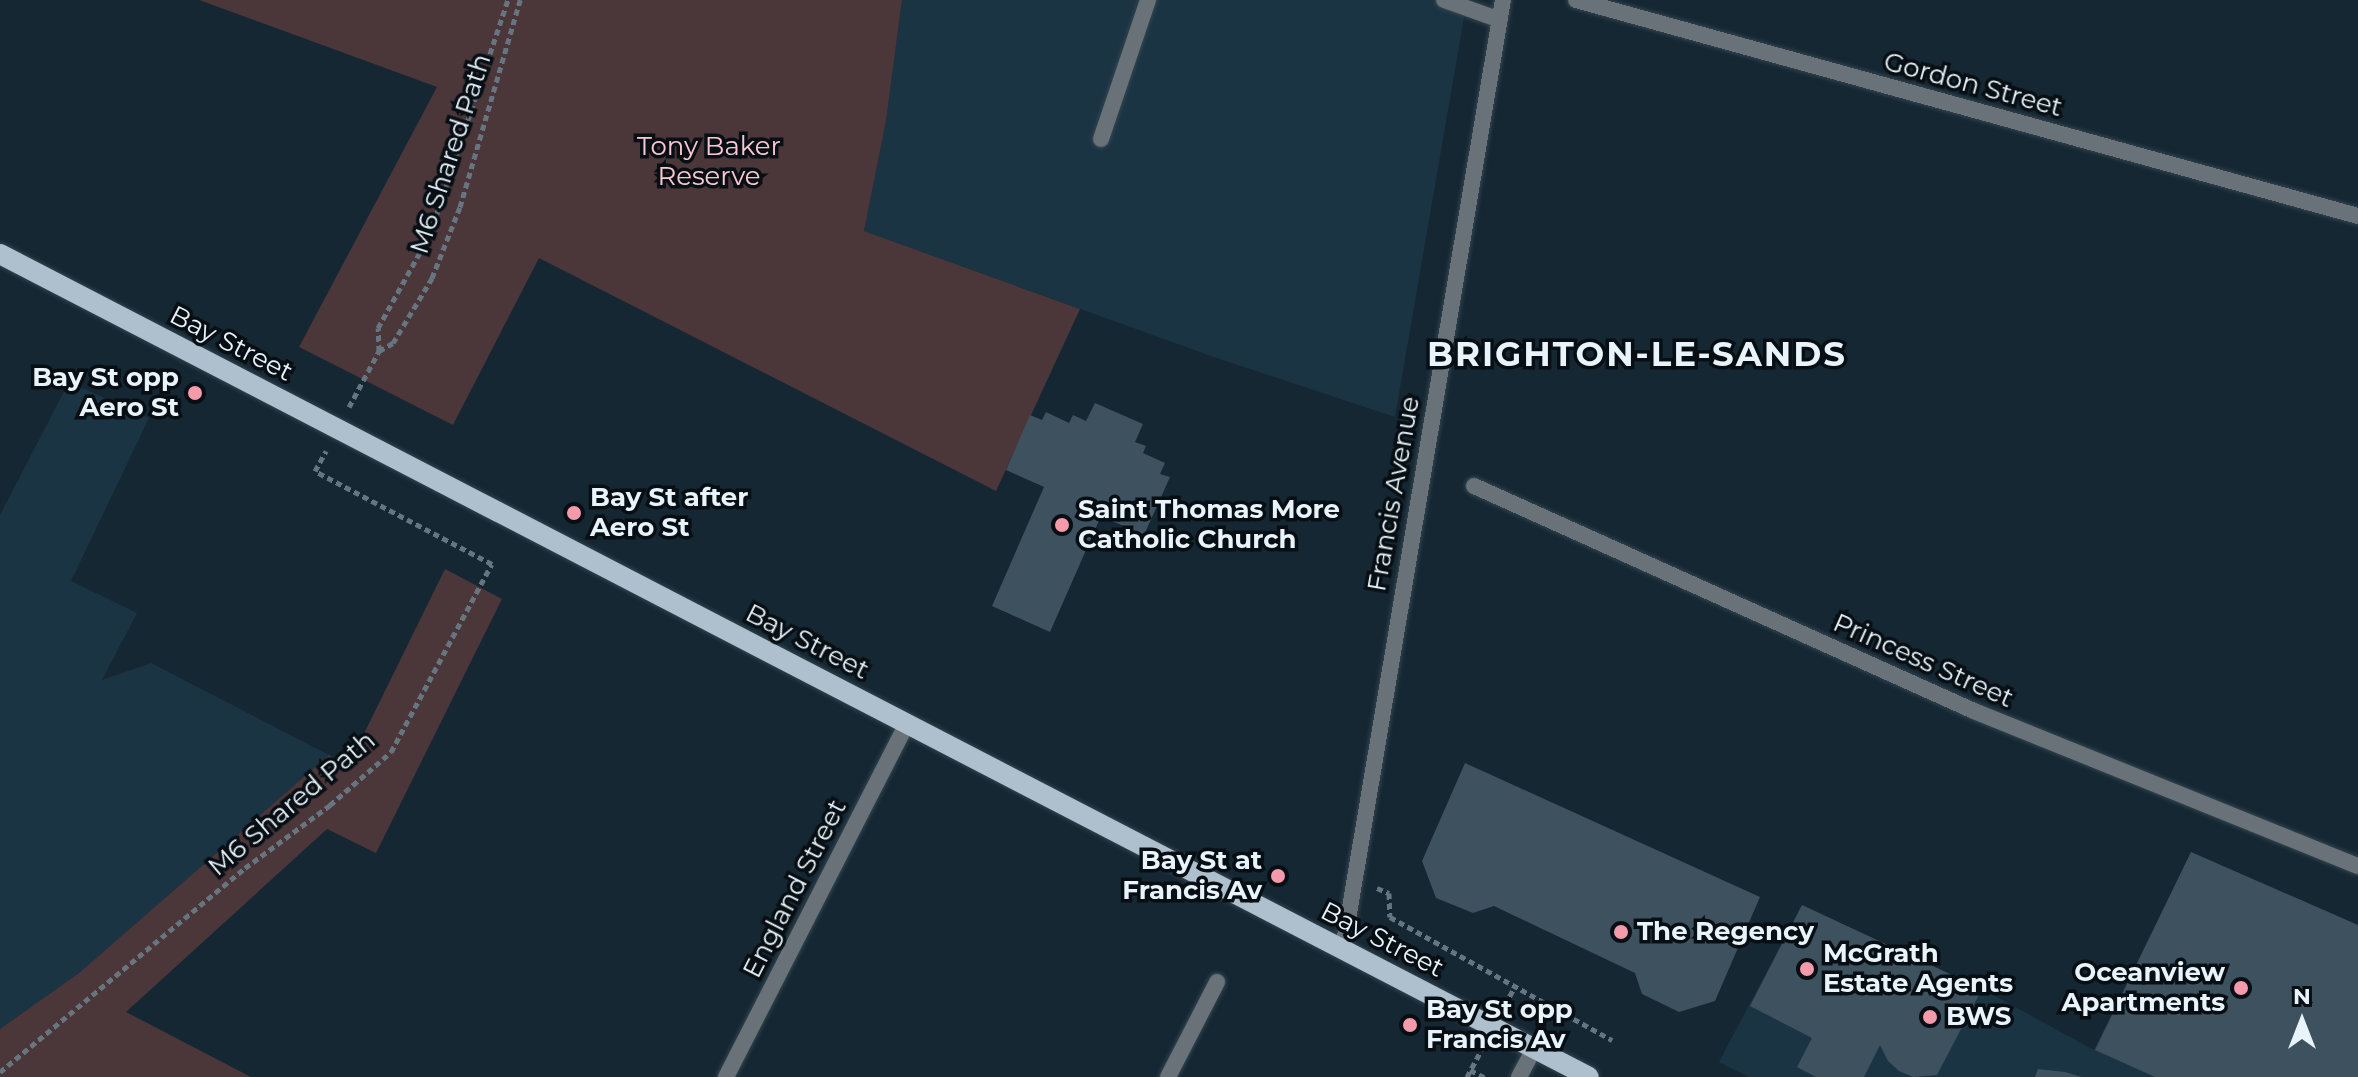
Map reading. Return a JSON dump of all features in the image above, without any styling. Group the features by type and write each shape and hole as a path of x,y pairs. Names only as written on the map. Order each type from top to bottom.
{"main road":[{"name":"Bay Street","path":"0,254 1589,1077"}],"street":[{"path":"1101,139 1148,0"},
{"path":"1444,0 1500,20"},
{"name":"Francis Avenue","path":"1343,949 1503,0"},
{"name":"Gordon Street","path":"1576,0 2358,216"},
{"name":"Princess Street","path":"1474,486 1974,711 2358,866"},
{"name":"England Street","path":"726,1077 907,723"},
{"path":"1168,1077 1217,982"},
{"path":"1519,1077 1534,1049"}],"path":[{"name":"M6 Shared Path","path":"353,400 379,351 378,328 430,234 508,0"},
{"name":"M6 Shared Path","path":"379,351 393,343 432,278 460,207 520,0"},
{"name":"M6 Shared Path","path":"0,1072 245,868 330,805 391,752 492,564 315,471 324,455"},
{"path":"1353,879 1389,893 1390,917 1612,1040"},
{"path":"1467,1077 1470,1070 1484,1077"}],"shaded area":[{"path":"902,0 1467,0 1395,417 1211,356 864,231 886,121"},
{"path":"69,382 149,418 71,581 137,613 102,680 151,663 329,755 79,973 0,1029 0,515"},
{"path":"2191,852 2358,925 2358,1077 1748,1077 1719,1062 1802,905 1982,989 2094,1050"}],"green space":[{"name":"Tony Baker Reserve","path":"199,0 902,0 886,121 864,231 1080,309 996,491 539,258 453,425 299,347 437,87"},
{"path":"445,569 502,599 376,853 327,829 126,1012 251,1077 0,1077 0,1029 79,973 329,755 348,766"}],"building":[{"name":"Saint Thomas More Catholic Church","path":"1095,403 1143,424 1135,442 1146,446 1143,453 1165,463 1160,474 1170,477 1144,535 1101,516 1050,632 992,606 1044,487 1006,470 1030,415 1042,420 1046,412 1069,423 1073,415 1086,421"},
{"path":"1465,763 1760,897 1715,1001 1679,1012 1642,994 1635,973 1494,906 1473,913 1436,898 1422,861"},
{"name":"Oceanview Apartments","path":"2191,852 2358,925 2358,1077 2155,1077 2095,1050"},
{"path":"1802,905 1982,989 1937,1075 1913,1077 1899,1071 1888,1061 1880,1045 1864,1077 1816,1077 1797,1067 1812,1038 1750,1006"},
{"path":"2038,1069 2065,1072 2082,1077 2035,1077"}],"place":[{"name":"Bay St opp Aero St","path":"195,393"},
{"name":"Bay St after Aero St","path":"574,513"},
{"name":"Saint Thomas More Catholic Church","path":"1062,525"},
{"name":"Bay St at Francis Av","path":"1278,876"},
{"name":"The Regency","path":"1621,932"},
{"name":"McGrath Estate Agents","path":"1807,969"},
{"name":"Oceanview Apartments","path":"2241,988"},
{"name":"BWS","path":"1930,1017"},
{"name":"Bay St opp Francis Av","path":"1410,1025"}],"district":[{"name":"BRIGHTON-LE-SANDS","path":"1637,355"}]}
